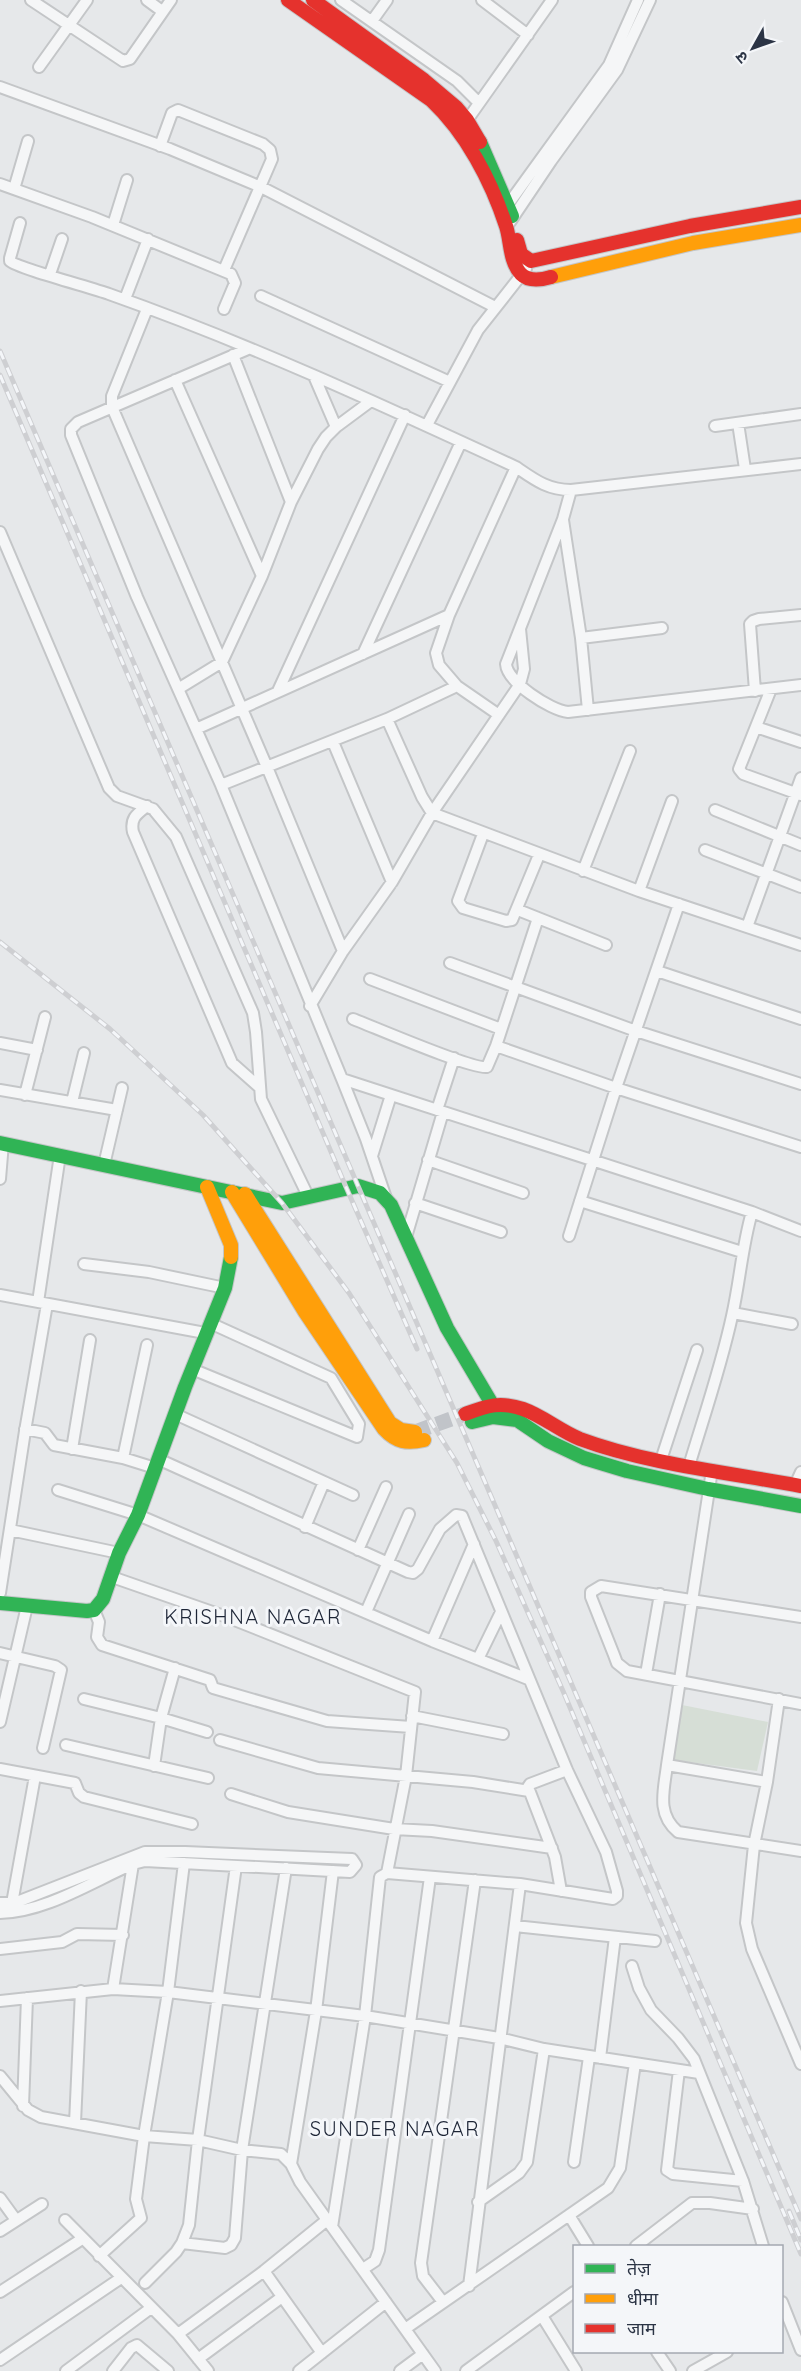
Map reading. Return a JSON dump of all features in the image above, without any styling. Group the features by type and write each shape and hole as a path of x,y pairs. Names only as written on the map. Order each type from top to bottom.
{"street":[{"path":"31,0 120,60 127,61 171,0"},
{"path":"39,67 87,0"},
{"path":"147,0 162,11"},
{"path":"288,0 431,100 463,126"},
{"path":"313,0 448,99 463,126 490,163 518,248 525,259 531,261 690,226 801,207"},
{"path":"341,0 457,81 478,103"},
{"path":"372,21 387,0"},
{"path":"482,0 528,35"},
{"path":"463,126 552,0"},
{"path":"638,0 609,64 507,217 516,266 521,274 534,280 544,279 693,243 801,225"},
{"path":"507,217 551,162 617,70 650,0"},
{"path":"0,87 160,146 261,187 495,307"},
{"path":"160,146 172,113 183,110 263,144 270,150 272,159 224,270"},
{"path":"14,189 28,141"},
{"path":"113,225 127,180"},
{"path":"0,184 113,225 224,270 235,280 224,309"},
{"path":"20,223 10,261 16,265 124,299 314,376 427,425 516,467 545,486 557,490 801,464"},
{"path":"50,274 62,239"},
{"path":"124,299 148,239"},
{"path":"427,425 478,330 531,261"},
{"path":"261,296 450,382"},
{"path":"147,309 112,396 112,407 267,767 343,951"},
{"path":"248,349 78,422 71,429 71,435 137,597 221,785 310,1006 342,1079 386,1198 447,1328 493,1411 517,1420 548,1441 584,1458 627,1471 801,1506"},
{"path":"233,355 291,502"},
{"path":"314,376 336,428"},
{"path":"175,380 262,576"},
{"path":"178,689 222,662 262,576 291,502 321,442 371,401"},
{"path":"715,426 801,414"},
{"path":"278,690 405,415"},
{"path":"738,423 745,469"},
{"path":"363,654 461,442"},
{"path":"499,715 457,686 443,671 436,659 437,646 449,615 516,467"},
{"path":"572,490 563,519 519,627 506,668 520,684 540,700 559,711 568,712 801,686"},
{"path":"563,519 581,638 588,710"},
{"path":"0,532 109,788 117,796 147,806 159,813 176,837 253,1012 258,1086 266,1114 308,1196"},
{"path":"196,729 278,690 449,615"},
{"path":"755,691 750,624 753,621 801,615"},
{"path":"310,1006 343,951 392,882 432,813 520,684 524,669 519,627"},
{"path":"581,638 662,628"},
{"path":"221,785 333,742 457,686"},
{"path":"771,689 740,766 741,772 798,794"},
{"path":"387,719 422,797 432,813 583,871 801,945"},
{"path":"756,727 801,742"},
{"path":"333,742 392,882"},
{"path":"583,871 630,751"},
{"path":"747,927 779,836 798,794 801,778"},
{"path":"639,891 672,801"},
{"path":"147,806 134,816 133,832 232,1063 258,1086"},
{"path":"715,810 801,845"},
{"path":"483,834 459,904 463,908 510,921 518,910 539,855"},
{"path":"705,850 801,887"},
{"path":"569,1236 615,1088 679,904"},
{"path":"518,910 606,945"},
{"path":"353,1019 485,1068 490,1064 538,918"},
{"path":"450,963 636,1031 801,1084"},
{"path":"657,971 801,1019"},
{"path":"370,979 501,1029"},
{"path":"24,1095 45,1017"},
{"path":"0,1043 36,1050"},
{"path":"496,1046 615,1088 801,1147"},
{"path":"72,1102 84,1053"},
{"path":"406,1238 454,1058"},
{"path":"342,1079 753,1212 801,1231"},
{"path":"104,1165 122,1088"},
{"path":"0,1090 117,1110"},
{"path":"372,1156 391,1095"},
{"path":"0,1179 1,1143 282,1203 358,1186 376,1190 386,1198"},
{"path":"0,1593 43,1303 60,1155"},
{"path":"428,1160 523,1193"},
{"path":"0,1603 87,1611 94,1610 103,1599 119,1553 138,1515 192,1369 225,1288 232,1254 231,1245 207,1187"},
{"path":"238,1193 390,1423 401,1430 420,1436"},
{"path":"580,1201 742,1252"},
{"path":"416,1203 501,1232"},
{"path":"689,1466 723,1356 733,1312 742,1252 753,1212"},
{"path":"84,1264 148,1272 225,1288"},
{"path":"0,1296 208,1328 331,1378 359,1424 357,1437 192,1369"},
{"path":"733,1312 792,1324"},
{"path":"72,1449 90,1340"},
{"path":"123,1458 147,1345"},
{"path":"662,1460 698,1350"},
{"path":"469,1418 493,1411 523,1409 578,1438 662,1460 798,1486 801,1472"},
{"path":"175,1414 353,1495"},
{"path":"25,1428 45,1433 54,1445 156,1464 408,1572 416,1572 445,1523 459,1514 465,1521 528,1679 567,1770 606,1852 617,1896 612,1899 520,1884 387,1873"},
{"path":"712,1470 667,1766 662,1801 663,1813 678,1832 801,1851"},
{"path":"305,1527 324,1482"},
{"path":"358,1550 386,1487"},
{"path":"58,1490 138,1515 432,1641 528,1679"},
{"path":"366,1612 409,1514"},
{"path":"10,1530 119,1553"},
{"path":"432,1641 474,1544"},
{"path":"112,1577 227,1617 413,1690 416,1697 411,1721 406,1776 387,1873 379,1880 365,2016 330,2223 178,2334"},
{"path":"801,1617 692,1598 601,1586 591,1592 617,1663 627,1671 801,1704"},
{"path":"646,1674 660,1594"},
{"path":"0,1722 27,1606"},
{"path":"94,1610 99,1622 97,1637 102,1645 211,1680 211,1687 216,1689 327,1721 411,1721 503,1734"},
{"path":"478,1659 501,1612"},
{"path":"0,1653 55,1666 61,1670 43,1748"},
{"path":"154,1766 161,1718 175,1668"},
{"path":"84,1699 207,1732"},
{"path":"779,1699 767,1782 754,1845 746,1912 747,1934 801,2062"},
{"path":"220,1740 318,1768 473,1782 529,1791"},
{"path":"66,1745 208,1778"},
{"path":"667,1766 767,1782"},
{"path":"0,1769 75,1783 79,1793 84,1797 192,1824"},
{"path":"561,1891 552,1848 529,1791 529,1785 567,1770"},
{"path":"5,1908 35,1776"},
{"path":"231,1794 288,1812 394,1829 432,1831 552,1848"},
{"path":"145,1852 352,1859 355,1862 355,1868 350,1872 157,1861 133,1864 45,1904 5,1908 145,1852"},
{"path":"99,2256 141,2218 136,2199 168,1992 184,1863"},
{"path":"112,1989 123,1935 133,1864"},
{"path":"145,2283 182,2243 189,2225 198,2140 236,1866"},
{"path":"182,2243 225,2248 233,2243 242,2150 286,1868"},
{"path":"291,2164 316,2011 333,1871"},
{"path":"363,2269 375,2261 379,2250 430,1877"},
{"path":"443,2302 423,2276 421,2263 475,1880"},
{"path":"469,2286 520,1884"},
{"path":"515,1926 656,1941"},
{"path":"0,1949 62,1942 77,1934 123,1935"},
{"path":"574,2162 615,1937"},
{"path":"632,1966 644,2000 689,2051 743,2181 762,2245"},
{"path":"0,2001 112,1989 168,1992 217,2000 266,2003 365,2016 499,2038 544,2049 699,2073"},
{"path":"75,2123 81,1991"},
{"path":"23,2106 27,1998"},
{"path":"478,2202 519,2173 527,2162 544,2049"},
{"path":"405,2329 608,2188 618,2173 635,2063"},
{"path":"679,2070 667,2170 673,2174 743,2181"},
{"path":"0,2076 23,2106 41,2117 144,2136 198,2140 242,2150 281,2154 291,2164 300,2182 435,2371"},
{"path":"0,2198 16,2220"},
{"path":"651,2242 688,2205 695,2202 753,2209"},
{"path":"0,2230 42,2204"},
{"path":"569,2216 587,2245"},
{"path":"65,2220 178,2334 208,2371"},
{"path":"0,2292 82,2239"},
{"path":"264,2271 322,2353"},
{"path":"0,2360 121,2278"},
{"path":"466,2371 573,2293"},
{"path":"198,2359 282,2297"},
{"path":"299,2371 386,2302"},
{"path":"66,2371 151,2308"},
{"path":"542,2316 576,2371"},
{"path":"785,2323 801,2350"},
{"path":"113,2371 131,2348 137,2345 168,2371"},
{"path":"658,2353 670,2371"},
{"path":"693,2371 723,2353"},
{"path":"400,2371 423,2354"}],"shaded area":[{"path":"682,1705 768,1722 757,1771 674,1760"}],"tunnel":[{"path":"415,1432 465,1414"}],"railway":[{"path":"0,351 801,2219"},
{"path":"0,375 417,1349"},
{"path":"0,942 110,1029 203,1115 282,1203 349,1293 457,1463 496,1541 563,1691 801,2254"},
{"path":"789,2211 801,2240"}],"traffic: fast":[{"path":"480,142 512,216"},
{"path":"0,1143 282,1203 358,1186 380,1193 391,1205 447,1328 492,1404"},
{"path":"0,1603 87,1611 94,1610 103,1599 119,1553 138,1515 185,1387 225,1288 231,1257"},
{"path":"472,1422 493,1417 517,1420 548,1441 584,1458 627,1471 708,1489 801,1506"}],"traffic: slow":[{"path":"551,277 693,243 801,225"},
{"path":"207,1187 231,1245 231,1257"},
{"path":"232,1192 305,1312 384,1429 402,1441 424,1440"},
{"path":"245,1194 390,1423 401,1430 415,1432"}],"traffic: jam":[{"path":"288,0 431,100 444,113 476,158 493,192 506,226 512,257 517,269 524,277 531,279 551,277"},
{"path":"313,0 424,80 456,107 480,142"},
{"path":"517,240 521,254 531,261 690,226 801,207"},
{"path":"465,1414 493,1405 507,1405 523,1409 573,1436 606,1448 689,1467 801,1486"}],"district":[{"name":"KRISHNA NAGAR","path":"253,1617"},
{"name":"SUNDER NAGAR","path":"395,2129"}]}
